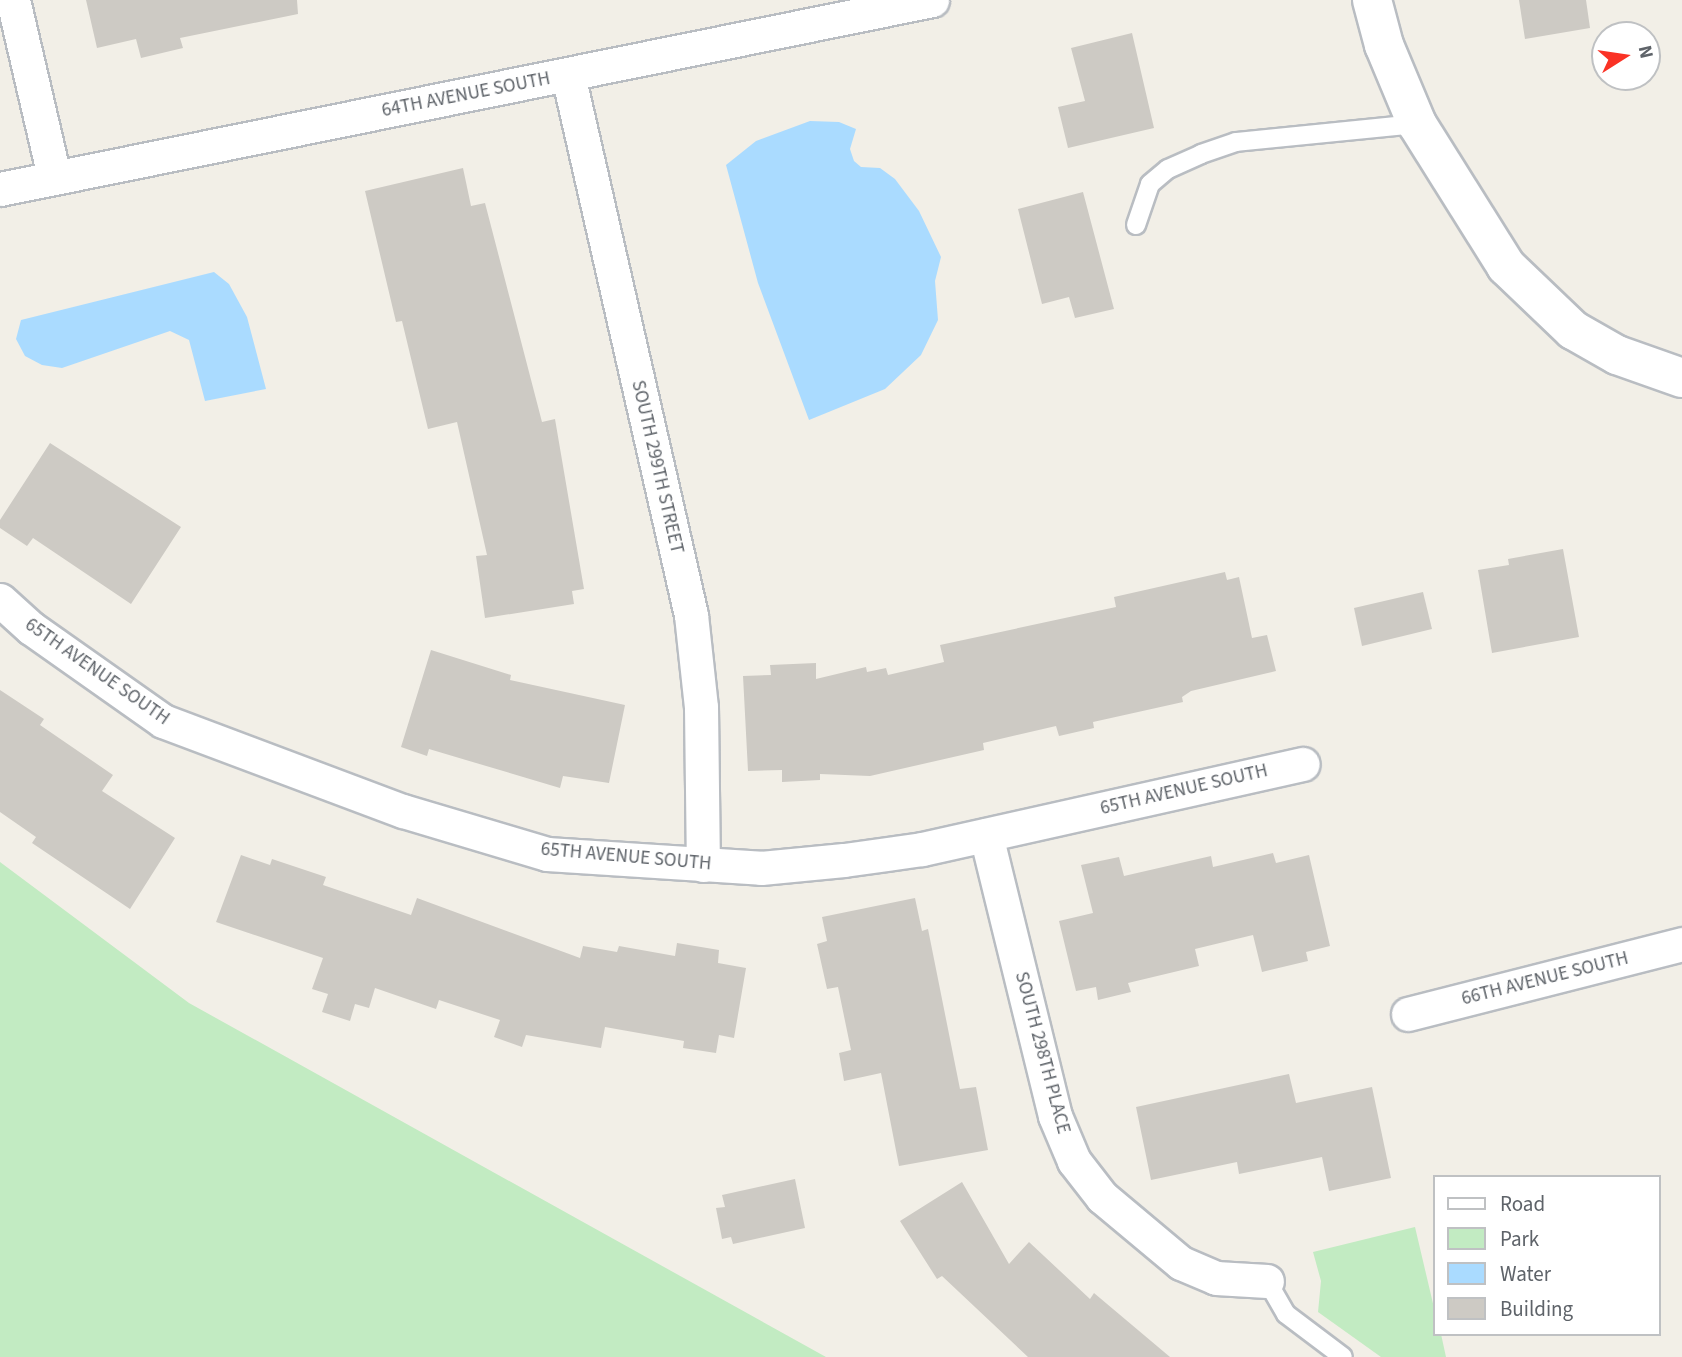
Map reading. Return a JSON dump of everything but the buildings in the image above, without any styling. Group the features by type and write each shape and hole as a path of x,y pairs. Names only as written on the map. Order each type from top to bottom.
{"street":[{"path":"13,0 54,176"},
{"name":"64TH AVENUE SOUTH","path":"0,189 54,176 568,75 860,7 932,0"},
{"path":"1371,0 1384,45 1417,124 1477,226 1506,266 1573,330 1617,355 1682,378"},
{"name":"SOUTH 299TH STREET","path":"568,75 691,615 701,707 703,865"},
{"name":"65TH AVENUE SOUTH","path":"0,600 31,628 163,721 403,811 547,853 761,868 844,860 986,835 1303,764"},
{"name":"SOUTH 298TH PLACE","path":"986,835 1055,1116 1074,1161 1102,1197 1181,1263 1216,1278 1267,1281"},
{"name":"66TH AVENUE SOUTH","path":"1408,1014 1682,944"}],"lane":[{"path":"1136,225 1150,184 1168,169 1213,150 1236,142 1417,124"},
{"path":"1267,1281 1286,1314 1343,1357"}],"green space":[{"path":"0,862 189,1003 826,1357 0,1357"},
{"path":"1415,1227 1434,1308 1434,1336 1441,1336 1446,1357 1381,1357 1318,1312 1321,1281 1313,1252"}],"water":[{"path":"810,121 839,122 856,129 850,149 854,161 861,167 880,168 895,179 919,211 941,257 935,281 938,320 921,355 885,389 809,420 758,283 726,165 756,141"},
{"path":"214,272 229,284 247,317 266,389 205,401 189,340 170,331 62,368 42,365 25,356 16,339 21,320"}]}
